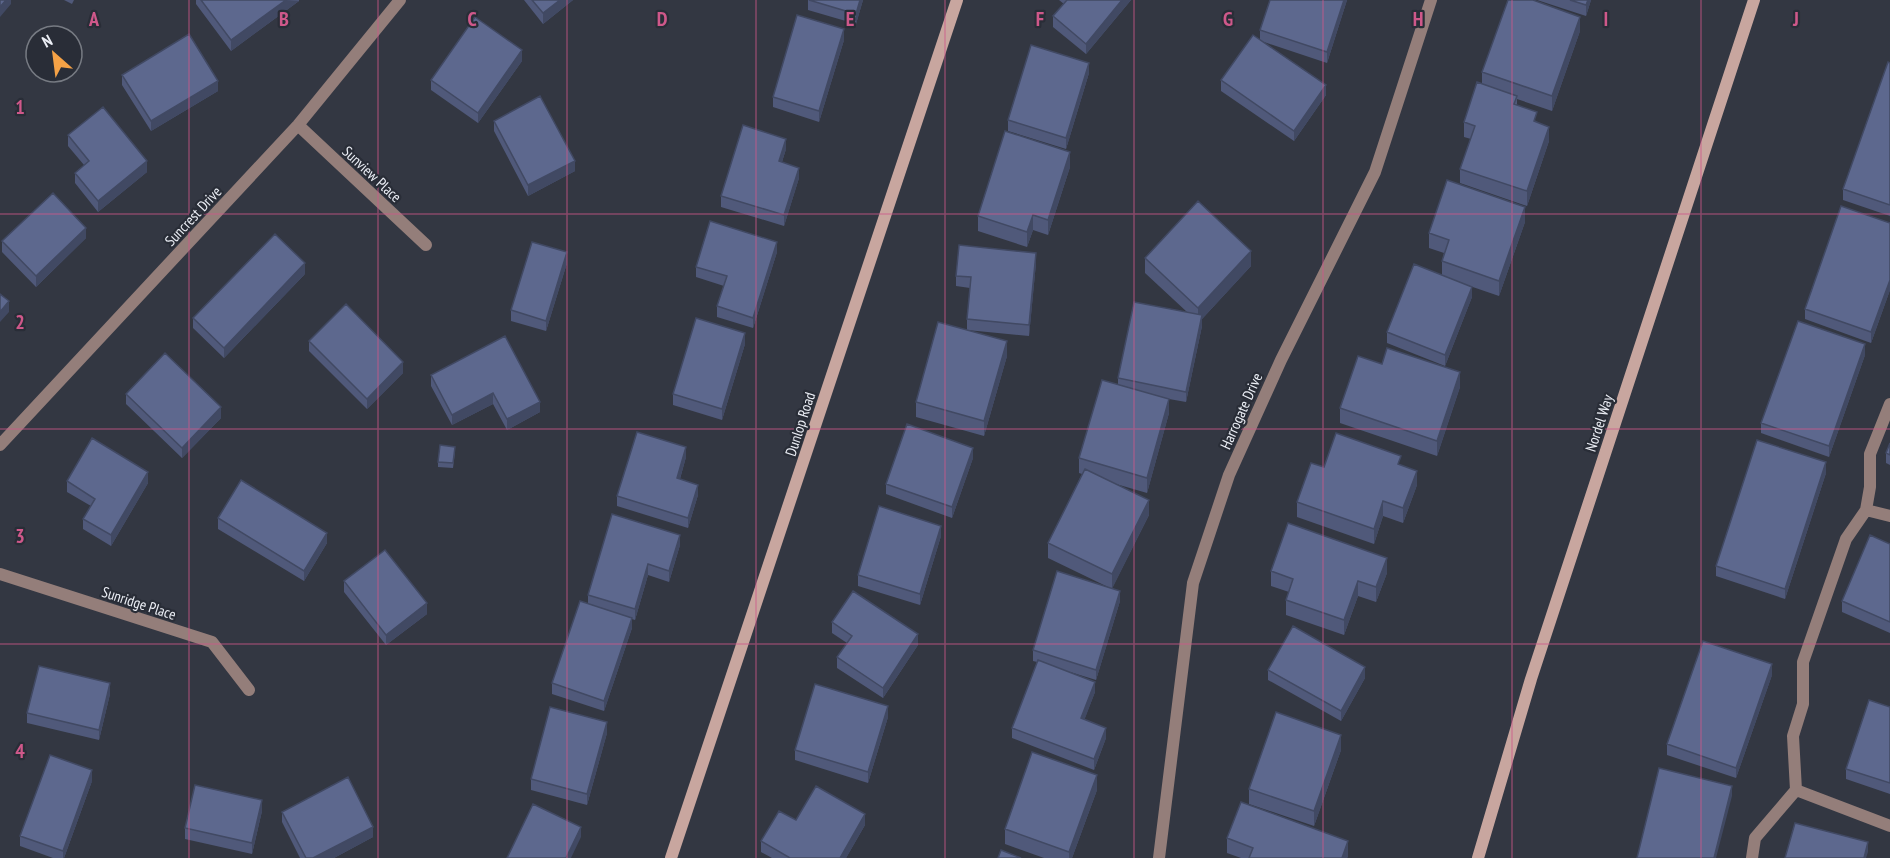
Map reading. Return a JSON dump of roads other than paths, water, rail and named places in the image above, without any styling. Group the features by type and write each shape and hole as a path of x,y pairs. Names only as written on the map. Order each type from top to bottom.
{"street":[{"name":"Suncrest Drive","path":"0,445 298,125 400,0"},
{"name":"Dunlop Road","path":"671,858 957,0"},
{"name":"Harrogate Drive","path":"1159,858 1193,583 1229,475 1281,360 1375,172 1431,0"},
{"name":"Nordel Way","path":"1478,858 1531,679 1754,0"},
{"name":"Sunview Place","path":"298,125 426,245"},
{"path":"1752,858 1755,838 1796,790 1793,736 1803,704 1803,662 1846,539 1866,510 1870,487 1870,454 1890,404"},
{"path":"1866,510 1890,516"},
{"name":"Sunridge Place","path":"0,574 212,642 249,690"},
{"path":"1796,790 1890,826"}]}
